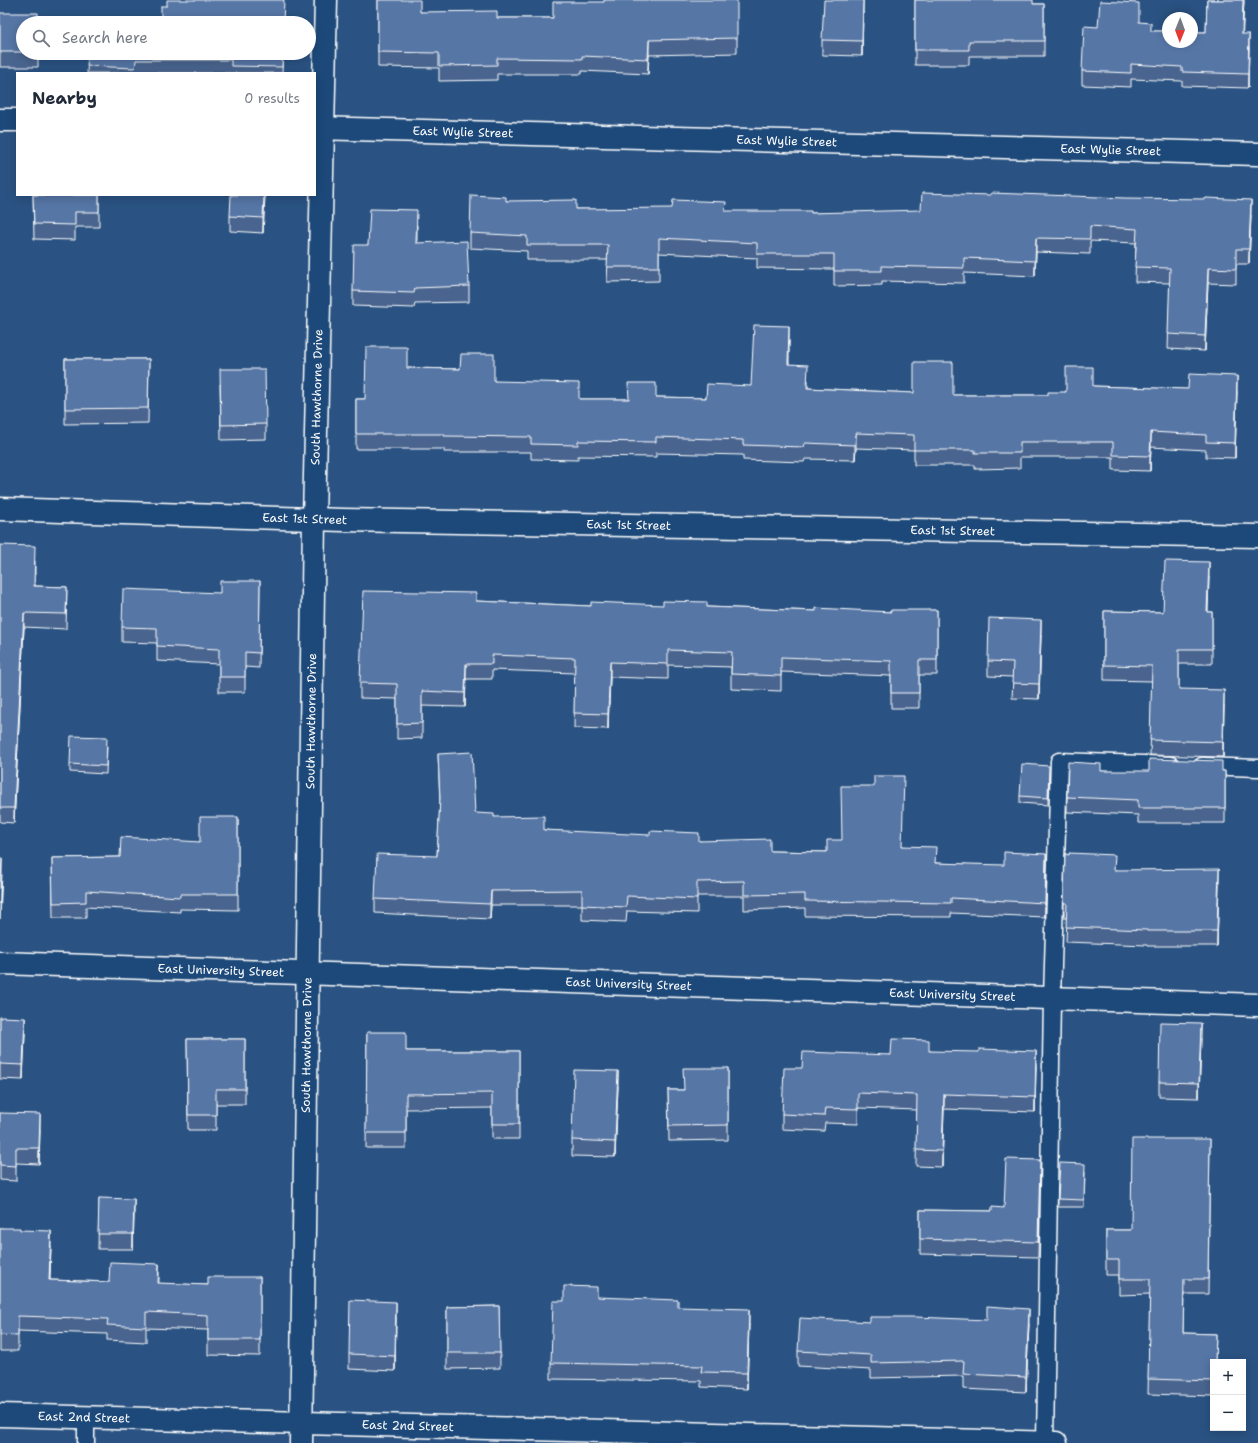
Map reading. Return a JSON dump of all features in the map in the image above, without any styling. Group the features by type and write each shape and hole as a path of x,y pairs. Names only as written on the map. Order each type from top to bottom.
{"street":[{"name":"South Hawthorne Drive","path":"301,1433 320,129 326,0"},
{"path":"0,120 16,120"},
{"name":"East Wylie Street","path":"320,129 1258,154"},
{"name":"East 1st Street","path":"0,509 314,519 1258,536"},
{"name":"East University Street","path":"0,962 1258,1005"},
{"name":"East 2nd Street","path":"0,1416 86,1418 301,1433 1056,1443"}],"lane":[{"path":"1045,1443 1052,999 1059,761 1258,768"},
{"path":"86,1418 86,1443"}],"building":[{"path":"167,0 284,0 283,16 161,16 161,6 167,6"},
{"path":"378,0 420,0 420,12 497,11 497,18 553,18 553,2 604,2 604,0 737,0 737,38 649,40 648,59 582,56 582,59 497,58 497,65 439,66 439,53 378,52"},
{"path":"824,0 863,0 862,41 822,40"},
{"path":"915,0 1033,0 1033,4 1044,4 1044,41 969,41 969,50 915,50"},
{"path":"1207,0 1243,0 1242,34 1249,34 1248,74 1182,72 1182,67 1131,64 1131,73 1082,71 1084,26 1098,27 1100,1 1139,3 1139,22 1151,23 1151,31 1162,31 1162,48 1198,48 1198,32 1206,32"},
{"path":"0,13 38,13 38,16 16,16 16,52 0,52"},
{"path":"87,60 136,60 135,68 87,66"},
{"path":"231,60 282,60 282,67 231,66"},
{"path":"922,193 991,195 991,193 1125,198 1206,198 1251,200 1249,249 1236,249 1236,269 1208,268 1205,336 1168,334 1170,268 1135,267 1137,229 1090,226 1090,239 1036,238 1035,261 964,258 964,268 882,266 882,271 834,271 834,254 757,254 757,243 659,238 659,267 607,267 608,245 527,245 527,236 470,233 471,195 506,197 506,201 576,200 576,209 672,208 673,200 726,202 725,211 811,211 811,213 921,210"},
{"path":"33,196 99,196 99,212 75,212 75,225 34,224"},
{"path":"231,196 264,196 263,218 230,216"},
{"path":"370,209 417,210 416,243 467,241 469,286 415,288 414,293 353,291 354,245 368,245"},
{"path":"754,325 789,326 788,364 808,365 807,388 914,393 914,362 953,362 953,395 1048,395 1048,392 1066,392 1066,367 1093,367 1093,386 1188,389 1189,374 1237,376 1235,443 1206,442 1206,435 1151,432 1150,456 1113,455 1113,442 1020,442 1020,453 975,453 975,450 914,450 914,435 856,433 855,445 805,443 804,447 743,445 743,440 656,437 656,442 578,441 578,445 531,444 531,437 444,436 444,434 356,434 356,399 365,399 366,347 407,347 407,368 460,369 461,354 494,354 494,381 579,383 579,399 629,399 628,383 656,383 656,397 706,398 707,384 751,386"},
{"path":"65,359 149,359 148,408 65,409"},
{"path":"220,369 265,369 266,424 221,425"},
{"path":"0,545 35,546 34,586 67,587 66,614 24,613 14,808 0,808"},
{"path":"1165,561 1209,562 1207,612 1212,612 1212,649 1179,649 1179,689 1224,690 1223,742 1150,740 1152,666 1104,665 1104,611 1163,612"},
{"path":"220,581 260,581 259,653 245,652 245,677 219,677 219,649 157,646 157,628 122,627 123,589 220,593"},
{"path":"363,591 476,593 476,601 591,606 591,602 663,605 663,601 707,602 707,607 816,611 816,608 891,612 891,610 937,610 937,660 919,660 919,693 891,693 891,661 781,657 781,676 731,674 732,652 668,650 668,664 610,662 608,714 574,713 575,658 492,655 492,664 466,664 465,693 422,691 422,723 397,724 397,684 360,683"},
{"path":"989,618 1041,620 1039,684 1012,683 1013,662 988,661"},
{"path":"71,736 107,737 106,766 70,764"},
{"path":"472,752 475,813 494,814 494,817 544,816 544,830 650,835 650,831 699,833 699,841 770,839 770,851 827,852 827,840 842,840 841,786 874,786 874,776 904,776 902,846 936,847 935,863 1004,865 1004,852 1046,854 1045,903 951,898 951,903 805,901 805,894 744,895 744,881 697,882 697,899 627,896 626,907 582,905 582,890 491,891 490,904 375,899 377,854 437,856 440,798 438,754"},
{"path":"1149,759 1222,761 1222,771 1225,771 1225,808 1138,808 1138,800 1067,797 1068,762 1101,764 1101,771 1149,771"},
{"path":"1022,764 1049,766 1048,798 1020,796"},
{"path":"200,817 238,817 238,894 180,894 180,897 86,891 86,902 53,903 52,858 120,857 121,837 200,842"},
{"path":"1069,853 1115,855 1114,870 1219,869 1217,931 1147,931 1066,927 1067,903 1064,903 1065,854 1069,855"},
{"path":"0,858 2,858 0,904"},
{"path":"0,1017 25,1018 23,1065 0,1064"},
{"path":"1160,1022 1201,1023 1199,1083 1159,1082"},
{"path":"367,1032 406,1032 406,1051 519,1051 519,1124 492,1124 492,1093 406,1094 406,1133 366,1133"},
{"path":"187,1039 245,1039 245,1089 216,1089 216,1115 188,1115"},
{"path":"892,1039 929,1040 929,1051 979,1052 979,1049 1036,1051 1035,1097 944,1094 942,1151 916,1150 917,1095 858,1093 858,1109 825,1108 824,1116 782,1114 784,1068 802,1068 803,1052 891,1055"},
{"path":"683,1068 728,1068 728,1125 669,1126 668,1090 684,1090"},
{"path":"574,1070 618,1071 615,1142 572,1140"},
{"path":"0,1113 40,1114 39,1148 16,1148 16,1166 0,1165"},
{"path":"1132,1139 1210,1139 1208,1279 1184,1279 1183,1333 1216,1334 1215,1359 1210,1359 1210,1381 1148,1379 1150,1279 1119,1279 1119,1260 1106,1260 1106,1230 1131,1230"},
{"path":"1006,1159 1040,1160 1038,1242 920,1239 920,1210 992,1211 992,1207 1004,1208"},
{"path":"1060,1163 1085,1164 1084,1200 1058,1199"},
{"path":"99,1198 134,1199 133,1234 98,1234"},
{"path":"0,1228 51,1231 49,1280 109,1282 110,1262 159,1264 158,1283 208,1285 208,1277 260,1277 260,1340 208,1340 208,1315 146,1312 146,1327 107,1325 108,1319 18,1316 18,1336 0,1335"},
{"path":"564,1286 597,1287 597,1297 678,1300 678,1307 749,1309 747,1373 701,1372 702,1366 551,1363 553,1301 564,1301"},
{"path":"350,1300 396,1302 395,1356 349,1354"},
{"path":"499,1306 500,1353 447,1353 447,1307"},
{"path":"987,1306 1029,1309 1026,1377 963,1374 964,1361 871,1363 871,1355 798,1351 800,1318 870,1322 870,1317 987,1320"}]}
